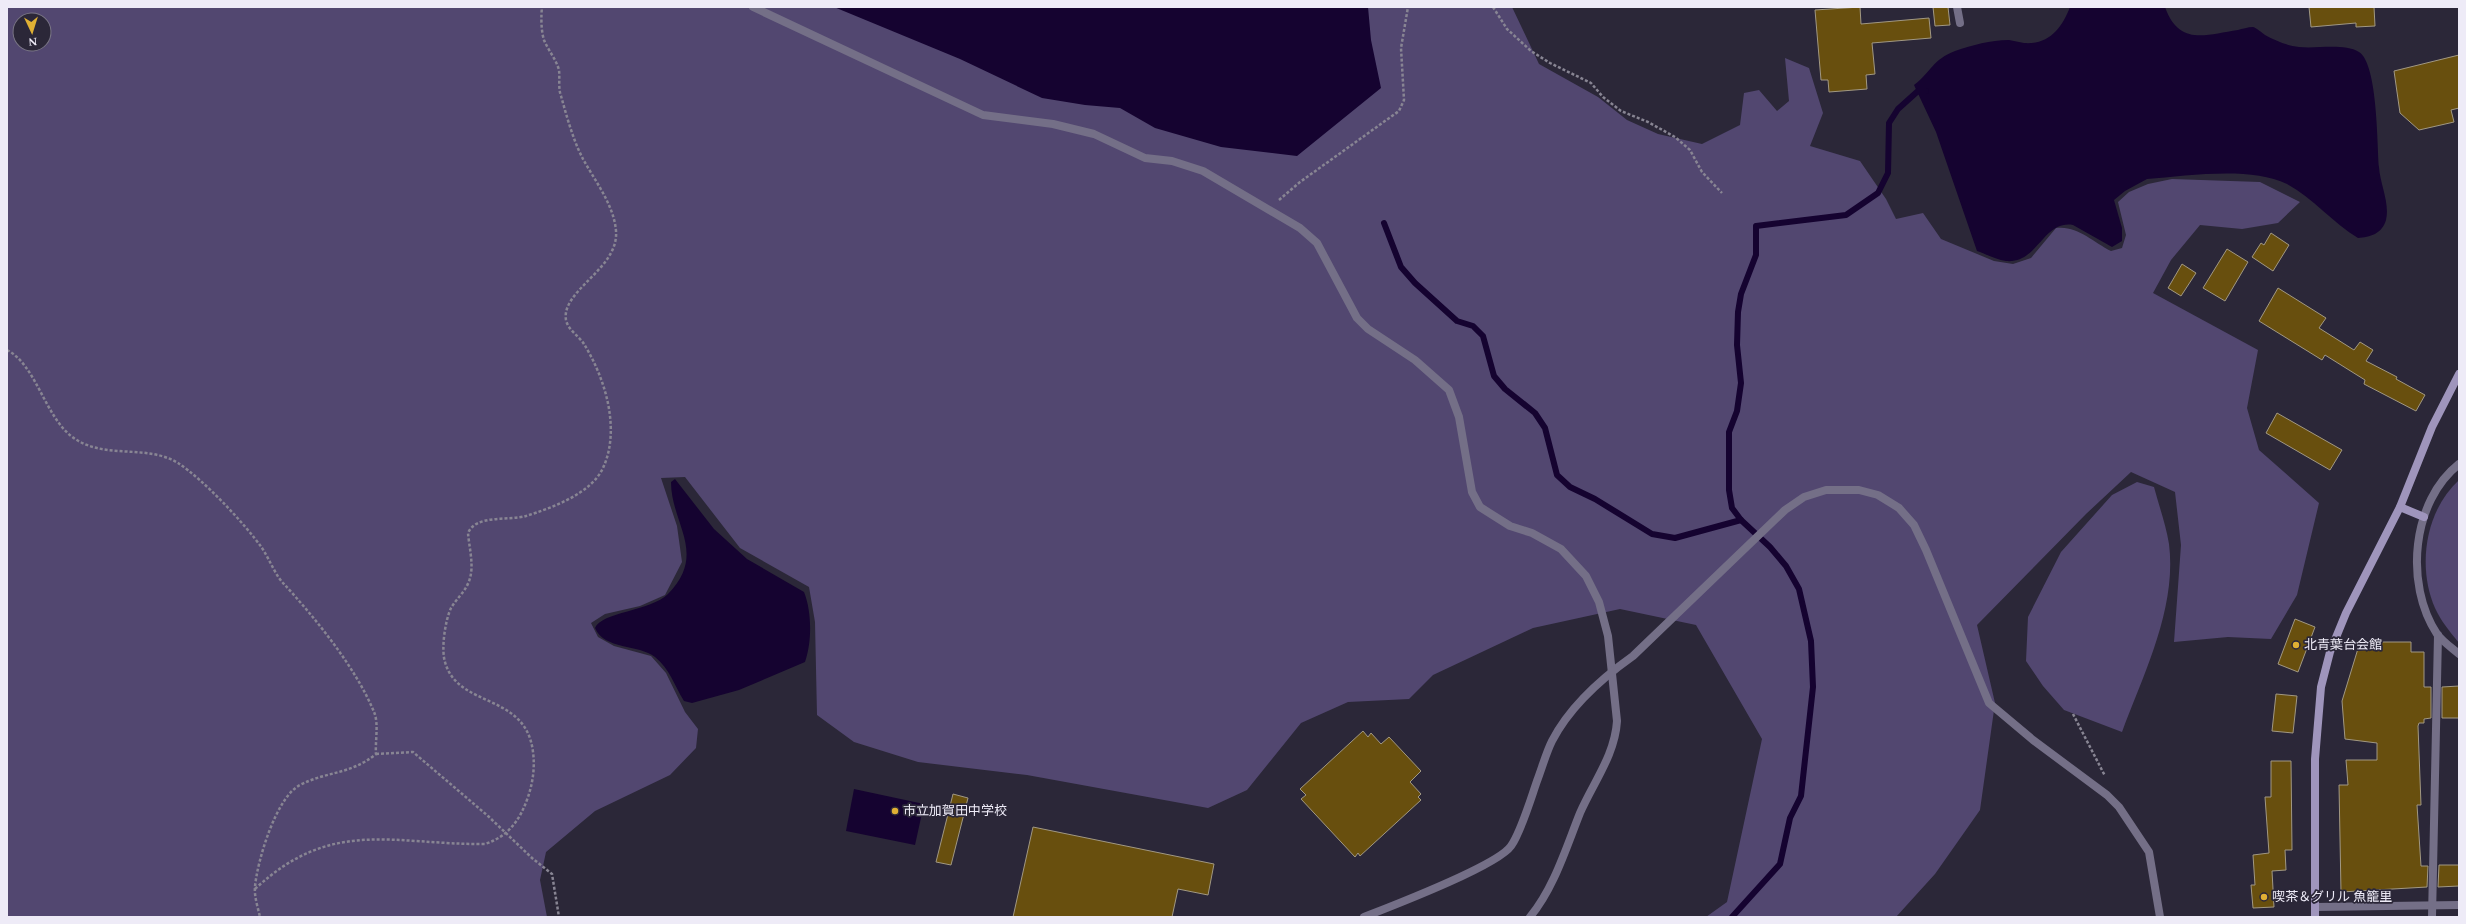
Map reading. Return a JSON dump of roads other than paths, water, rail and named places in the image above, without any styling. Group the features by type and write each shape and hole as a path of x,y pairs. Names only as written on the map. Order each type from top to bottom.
{"street":[{"path":"753,7 984,115 1053,124 1094,134 1145,158 1172,161 1203,171 1273,211 1317,242 1357,318 1368,329 1415,360 1450,390 1459,417 1472,492 1480,507 1505,523 1532,534 1561,549 1576,563 1599,602 1608,636 1617,733 1597,781 1581,812 1566,851 1530,917"},
{"path":"1957,7 1960,23"},
{"path":"2315,917 2315,759 2321,687 2330,652 2346,613 2400,507 2432,427 2459,374"},
{"path":"2459,464 2447,473 2424,517 2416,563 2418,582 2429,621 2438,635 2459,654"},
{"path":"1364,917 1458,877 1494,859 1511,846 1552,741 1570,713 1611,672 1633,656 1679,609 1785,510 1804,497 1826,490 1859,490 1878,495 1899,508 1914,525 1926,550 1990,703 2033,740 2107,795 2119,807 2149,852 2160,917"},
{"path":"2400,507 2424,517"},
{"path":"2432,917 2438,635"},
{"path":"2315,907 2432,904 2459,905"}],"waterway":[{"path":"1732,917 1780,864 1790,818 1801,796 1813,687 1811,641 1799,589 1786,566 1770,547 1741,520 1732,508 1729,490 1729,432 1737,411 1741,383 1737,345 1738,312 1741,294 1756,255 1756,226 1846,215 1878,193 1888,173 1889,123 1898,109 1918,91 1926,91"},
{"path":"1384,223 1401,267 1415,283 1457,321 1473,326 1483,336 1494,376 1505,389 1535,413 1545,428 1557,475 1570,487 1595,499 1652,534 1675,538 1741,520"}],"place":[{"name":"北青葉台会館","path":"2296,645"},
{"name":"市立加賀田中学校","path":"895,811"},
{"name":"喫茶＆グリル 魚籠里","path":"2264,897"}]}
